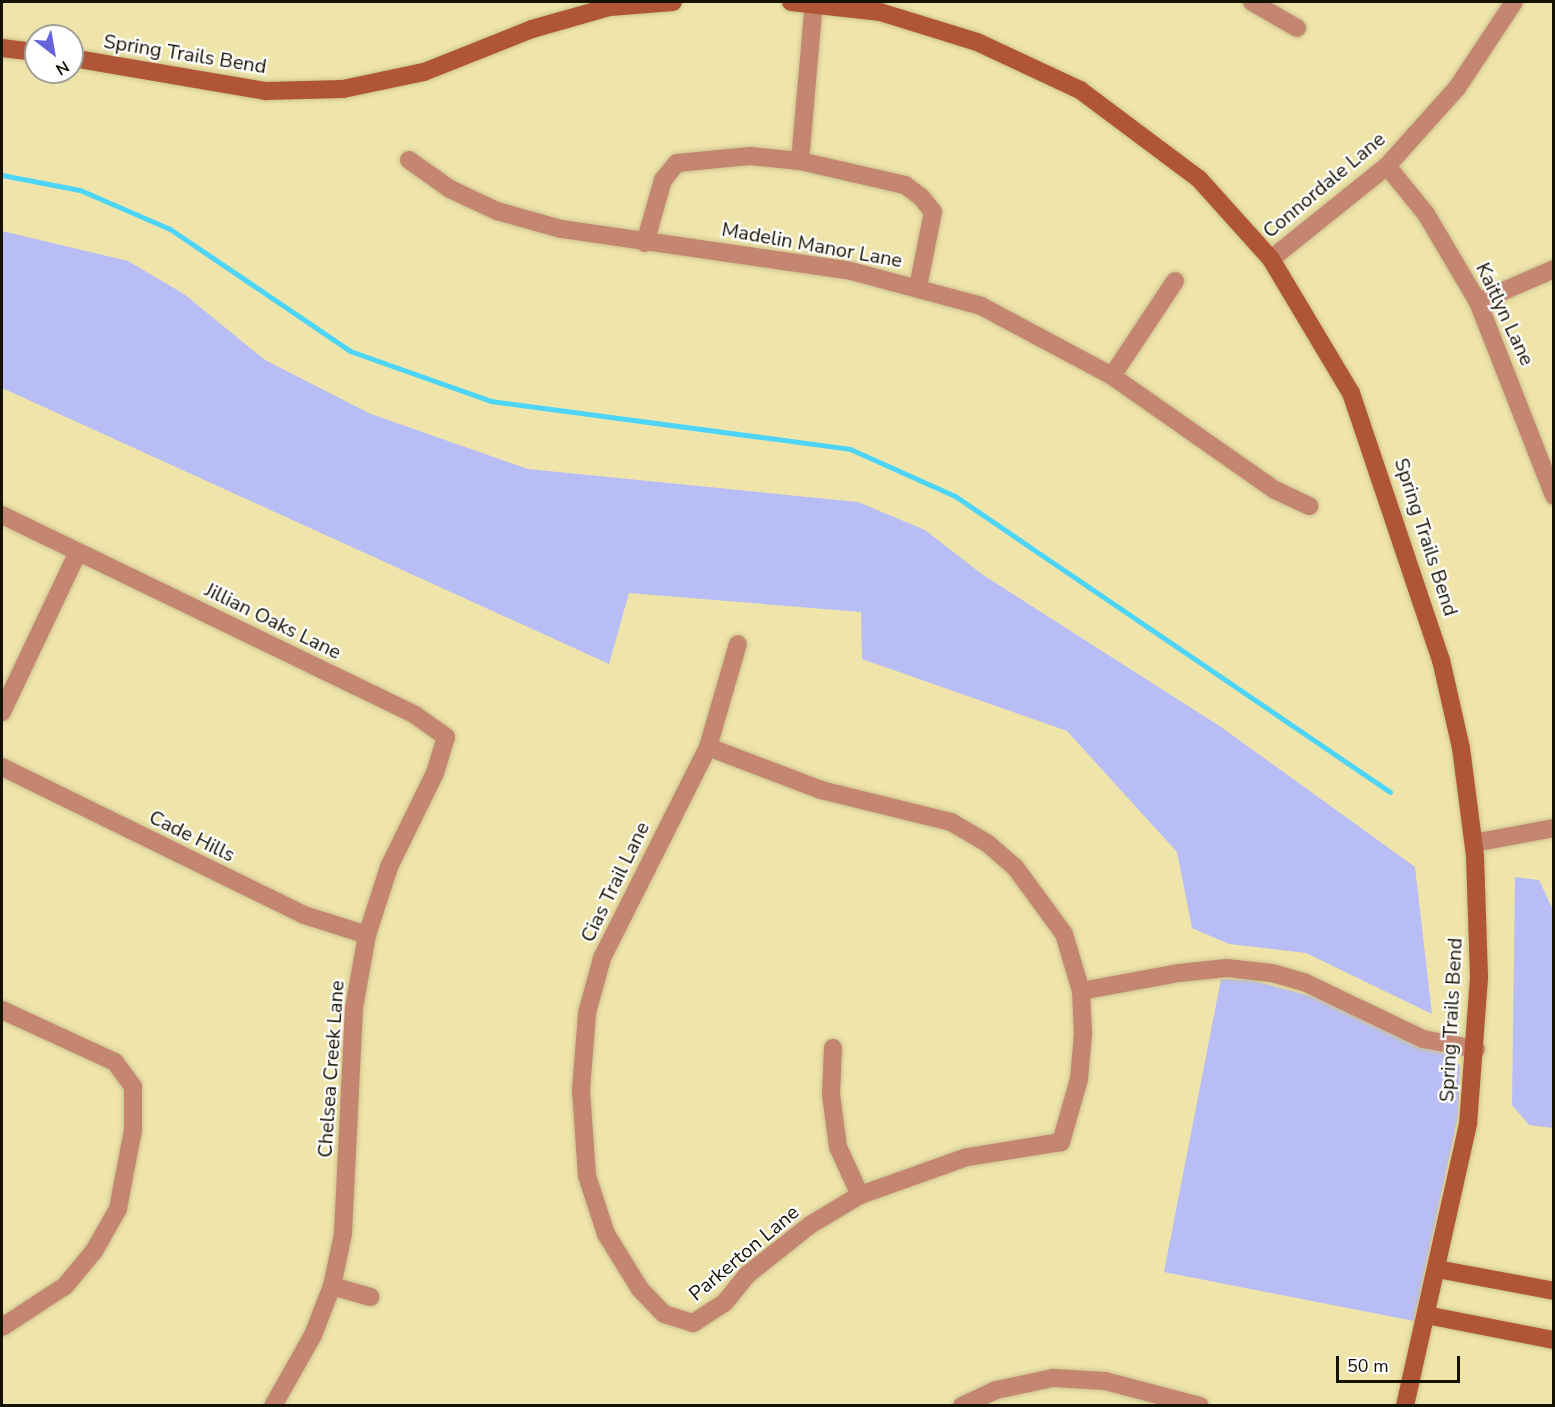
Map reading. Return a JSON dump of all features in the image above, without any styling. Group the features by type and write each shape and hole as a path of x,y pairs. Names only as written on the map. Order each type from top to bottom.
{"street":[{"name":"Spring Trails Bend","path":"84,60 266,91 343,89 424,72 532,29 610,7 673,2"},
{"name":"Spring Trails Bend","path":"791,2 880,12 977,42 1080,90 1199,179 1271,259 1351,393 1377,461 1441,660 1474,843 1476,1049 1468,1124 1405,1406"},
{"path":"1252,2 1297,28"},
{"name":"Connordale Lane","path":"1271,259 1387,166 1457,88 1514,2"},
{"path":"800,161 814,3"},
{"path":"2,48 24,51"},
{"path":"645,243 663,180 677,163 750,156 800,161 905,185 921,197 933,212 918,287"},
{"name":"Madelin Manor Lane","path":"409,160 450,189 497,211 645,243 847,270 918,287 981,306 1112,376 1275,490 1310,506"},
{"name":"Kaitlyn Lane","path":"1387,166 1426,214 1478,302 1553,493"},
{"path":"1478,302 1554,268"},
{"path":"1112,376 1175,281"},
{"name":"Jillian Oaks Lane","path":"2,515 415,715 446,736"},
{"path":"2,712 78,552"},
{"name":"Cias Trail Lane","path":"693,1323 664,1314 640,1289 606,1234 587,1176 580,1090 587,1013 602,958 708,747 738,644"},
{"name":"Chelsea Creek Lane","path":"273,1406 314,1335 332,1286 343,1234 354,1008 367,935 389,867 435,773 446,736"},
{"path":"708,747 821,790 951,822 987,843 1015,867 1064,934 1081,991 1198,971 1272,973 1306,983 1423,1039 1476,1049"},
{"name":"Cade Hills","path":"2,767 304,915 367,935"},
{"path":"1474,843 1554,828"},
{"name":"Parkerton Lane","path":"693,1323 724,1304 747,1275 810,1225 860,1195 967,1157 1061,1142 1079,1079 1081,991"},
{"path":"2,1010 115,1062 128,1075 133,1130 118,1209 65,1286 2,1327"},
{"path":"833,1048 831,1094 838,1148 860,1195"},
{"path":"1437,1269 1554,1291"},
{"path":"332,1286 370,1297"},
{"path":"1426,1315 1554,1340"},
{"path":"962,1406 996,1390 1053,1378 1105,1381 1200,1406"}],"shaded area":[{"path":"2,231 128,261 184,294 265,360 371,414 528,469 858,502 925,530 983,575 1221,727 1415,867 1432,1014 1306,953 1229,944 1192,928 1177,852 1067,731 862,659 861,612 629,593 609,664 2,388"},
{"path":"1515,877 1539,880 1553,910 1553,1128 1529,1125 1512,1105"},
{"path":"1221,979 1251,980 1314,997 1452,1057 1460,1066 1458,1116 1414,1321 1164,1272"}],"waterway":[{"path":"2,175 80,190 170,229 350,351 491,401 850,449 955,496 1390,792"}]}
